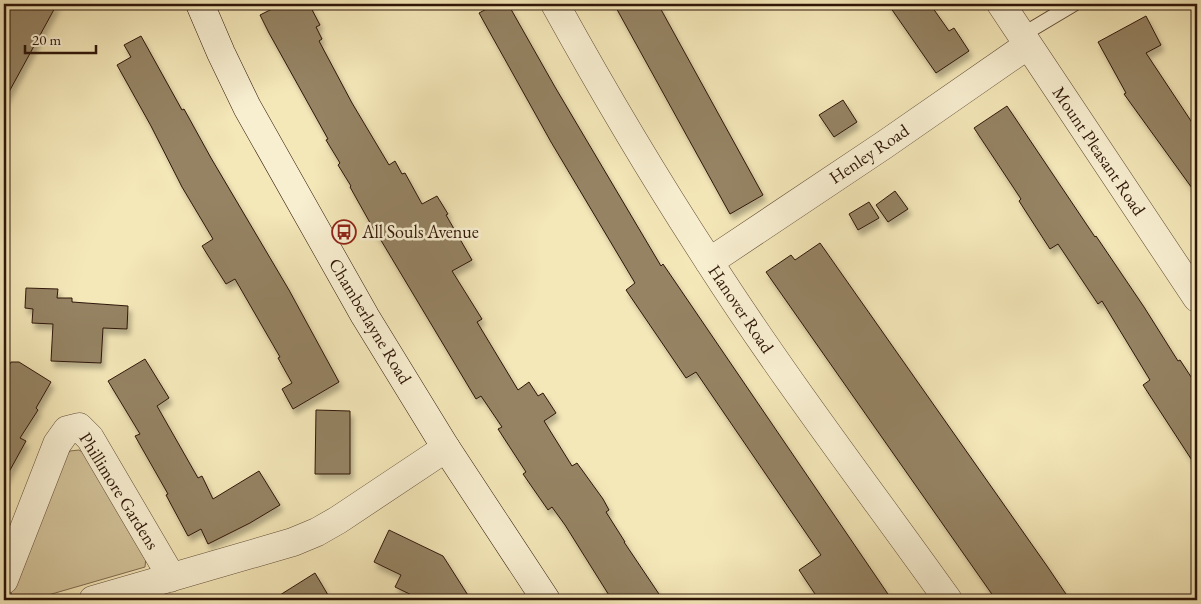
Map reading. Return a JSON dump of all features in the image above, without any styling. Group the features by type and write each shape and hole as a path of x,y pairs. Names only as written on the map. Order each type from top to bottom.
{"street":[{"name":"Chamberlayne Road","path":"200,4 221,54 247,107 365,316 446,448 546,600"},
{"name":"Hanover Road","path":"555,4 658,180 709,262 782,369 948,600"},
{"name":"Mount Pleasant Road","path":"1001,4 1197,298"},
{"name":"Henley Road","path":"709,262 884,145 1025,40"},
{"name":"Phillimore Gardens","path":"4,580 57,444 67,430 79,427 90,438 166,566 170,578"},
{"path":"93,600 293,542 317,532 446,448"}],"lane":[{"path":"1025,40 1074,4"}],"shaded area":[{"path":"79,450 87,455 146,556 145,567 31,600 14,600 11,592 65,457 70,451"}],"building":[{"path":"4,4 57,4 4,101"},
{"path":"282,4 309,4 320,25 316,27 322,39 319,41 352,103 389,165 395,161 402,174 405,173 422,204 437,196 472,260 452,271 482,319 477,322 518,390 529,382 538,396 543,393 556,413 544,421 572,466 577,463 603,499 609,510 606,512 663,600 612,600 565,525 552,507 548,510 523,474 526,472 498,429 502,427 481,396 476,399 378,237 338,165 340,163 326,140 328,139 269,33 260,15"},
{"path":"496,4 508,4 661,266 663,264 892,600 819,600 799,570 821,555 696,372 686,378 626,290 635,283 551,142 479,13"},
{"path":"614,4 658,4 763,195 730,214"},
{"path":"888,4 930,4 949,31 954,28 969,51 936,73"},
{"path":"1146,16 1161,45 1146,53 1197,130 1197,195 1124,94 1126,93 1098,42"},
{"path":"141,36 182,110 184,109 289,290 339,382 293,409 282,389 292,383 278,358 280,357 235,279 226,284 202,246 213,239 182,187 117,65 131,57 124,45"},
{"path":"843,100 857,122 834,137 819,115"},
{"path":"1007,106 1144,307 1178,361 1180,360 1197,386 1197,468 1143,385 1150,380 1102,301 1098,304 1058,244 1050,249 1019,201 1021,199 974,128"},
{"path":"895,191 908,209 888,222 876,205"},
{"path":"869,202 879,218 858,230 849,214"},
{"path":"820,243 1070,600 996,600 766,272 791,255 795,260"},
{"path":"26,288 58,289 57,298 72,298 72,302 128,306 127,329 103,328 101,363 51,361 53,324 32,323 33,309 25,308"},
{"path":"145,359 169,398 157,406 198,478 202,476 213,499 259,471 280,505 250,523 208,544 201,529 188,536 166,495 168,494 135,436 140,434 108,381"},
{"path":"11,362 19,362 51,382 36,408 38,410 20,438 26,441 4,481 4,374"},
{"path":"316,410 350,411 350,474 315,474"},
{"path":"389,530 443,556 471,600 422,600 395,587 401,575 374,562"},
{"path":"315,573 331,600 272,600"}],"place":[{"name":"All Souls Avenue","path":"344,232"}]}
